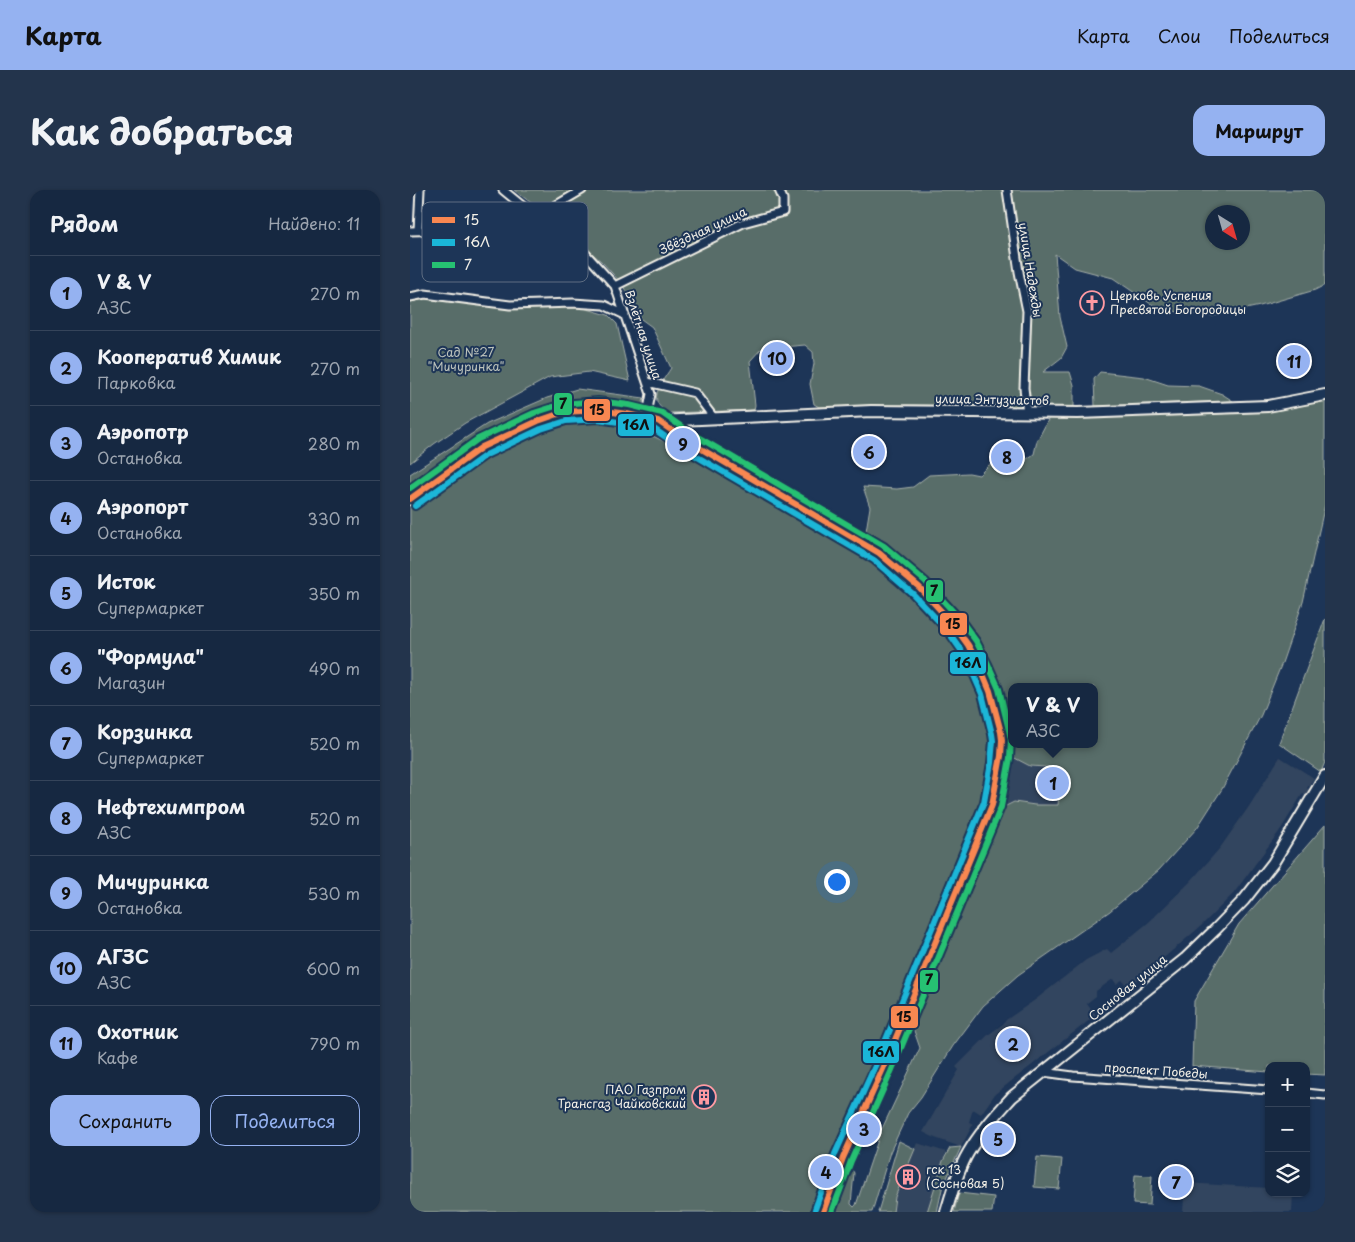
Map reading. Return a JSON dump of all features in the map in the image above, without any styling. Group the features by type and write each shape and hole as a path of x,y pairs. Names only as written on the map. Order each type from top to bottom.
{"main road":[{"name":"улица Энтузиастов","path":"658,421 871,411 1078,413 1268,406 1325,395"},
{"path":"410,499 482,447 538,421 564,412 598,410 658,421 686,440 879,553 907,576 945,612 966,639 980,664 994,700 1002,739 998,779 992,804 883,1069 843,1158 823,1212"},
{"name":"Сосновая улица","path":"946,1212 967,1154 989,1122 1012,1097 1185,958 1215,930 1244,900 1273,863 1325,776"}],"street":[{"path":"414,230 420,190"},
{"name":"Взлётная улица","path":"504,190 518,202"},
{"path":"562,202 582,190"},
{"name":"Звёздная улица","path":"615,286 743,223 783,212 783,199 778,190"},
{"name":"улица Надежды","path":"1007,190 1019,272 1027,311 1024,388 1028,413"},
{"name":"Взлётная улица","path":"588,255 615,286 625,314 651,394 646,419"},
{"path":"410,297 425,294 510,305 573,303 604,306 625,314"},
{"path":"647,382 695,394 714,418"},
{"name":"проспект Победы","path":"1043,1072 1073,1076 1265,1090"},
{"path":"1310,1093 1325,1095"}],"shaded area":[{"path":"1009,755 1030,766 1062,768 1058,805 1035,805 1014,802 998,810 1008,773"},
{"path":"1280,757 1314,778 1307,788 1309,790 1306,795 1303,793 1281,829 1234,893 1201,926 1131,986 1128,988 1122,980 1116,984 1113,979 1096,991 1096,996 1087,1003 1096,1015 995,1094 981,1114 973,1109 969,1122 973,1124 961,1147 923,1132 959,1070 956,1067 988,1035 1086,960 1107,949 1111,953 1149,922 1190,882 1220,848"},
{"path":"917,1143 946,1152 927,1212 893,1212 895,1197"},
{"path":"1185,1183 1265,1188 1265,1197 1293,1197 1292,1212 1183,1212"}],"green space":[{"path":"514,190 1325,190 1325,285 1315,290 1260,306 1213,316 1181,313 1151,304 1113,278 1075,268 1055,254 1060,317 1067,347 1061,358 1043,372 1070,372 1074,385 1074,407 909,405 819,407 814,404 810,384 814,364 813,352 805,345 761,349 750,361 754,410 667,413 657,401 657,393 671,368 652,327 641,319 622,284 588,250 588,202 530,202"},
{"name":"Сад №27 \"Мичуринка\"","path":"425,299 510,309 580,307 608,315 617,324 630,381 589,372 550,377 465,423 410,463 410,302"},
{"path":"1100,372 1144,377 1168,385 1199,386 1222,394 1233,401 1095,406 1094,379"},
{"path":"577,389 644,398 642,407 601,403 556,404 474,444 410,490 410,474 487,424 547,398"},
{"path":"1325,401 1325,504 1303,602 1282,663 1261,715 1222,789 1197,828 1159,870 1110,911 1018,975 983,1006 953,1046 921,1097 908,1113 890,1152 872,1212 832,1212 846,1168 851,1168 854,1173 851,1204 854,1207 856,1205 881,1131 920,1048 911,1022 980,858 997,823 998,810 1014,802 1035,805 1058,805 1062,768 1030,766 1009,755 1000,695 971,633 930,588 889,554 875,537 866,531 870,507 863,487 897,489 913,487 929,475 969,473 979,475 989,465 1020,464 1034,454 1037,441 1049,418 1268,411"},
{"path":"591,419 621,424 655,437 747,483 882,564 921,598 961,640 987,698 994,757 988,798 821,1212 410,1212 410,507 481,455 562,423"},
{"path":"1325,619 1325,762 1321,772 1279,743"},
{"path":"1325,825 1325,1075 1310,1074 1310,1062 1265,1062 1265,1072 1192,1066 1194,1001 1239,924"},
{"path":"899,1141 915,1149 895,1197 893,1212 878,1212"},
{"path":"961,1147 942,1189 937,1212 927,1212 943,1161 950,1148"},
{"path":"1037,1157 1062,1159 1059,1189 1034,1187"},
{"path":"1135,1175 1152,1176 1150,1205 1133,1204"},
{"path":"959,1193 994,1197 992,1212 954,1212"}],"transit line":[{"name":"7","path":"410,488 478,439 534,413 562,404 598,401 629,405 662,413 686,430 884,546 925,581 960,619 976,641 999,689 1008,726"},
{"name":"15","path":"410,499 482,447 538,421 564,412 598,410 658,421 681,437 879,553 919,587 953,624 968,645 990,691 1001,732 1001,756 992,805 883,1069 843,1158 823,1212"},
{"name":"16Л","path":"415,506 486,455 541,429 566,421 598,419 654,429 677,445 874,560 913,594 947,630 961,650 982,694 992,734 991,763 984,802 875,1066 835,1154 815,1209"},
{"name":"7","path":"832,1212 851,1161 891,1072 1001,807 1011,748"}],"place":[{"name":"Церковь Успения Пресвятой Богородицы","path":"1092,303"},
{"name":"АГЗС","path":"777,358"},
{"name":"Охотник","path":"1294,361"},
{"name":"Мичуринка","path":"683,444"},
{"name":"\"Формула\"","path":"869,452"},
{"name":"Нефтехимпром","path":"1007,457"},
{"name":"V & V","path":"1053,783"},
{"name":"Кооператив Химик","path":"1013,1044"},
{"name":"ПАО Газпром Трансгаз Чайковский","path":"704,1097"},
{"name":"Аэропотр","path":"864,1129"},
{"name":"Исток","path":"998,1139"},
{"name":"Аэропорт","path":"826,1172"},
{"name":"гск 13 (Сосновая 5)","path":"908,1177"},
{"name":"Корзинка","path":"1176,1182"}]}
